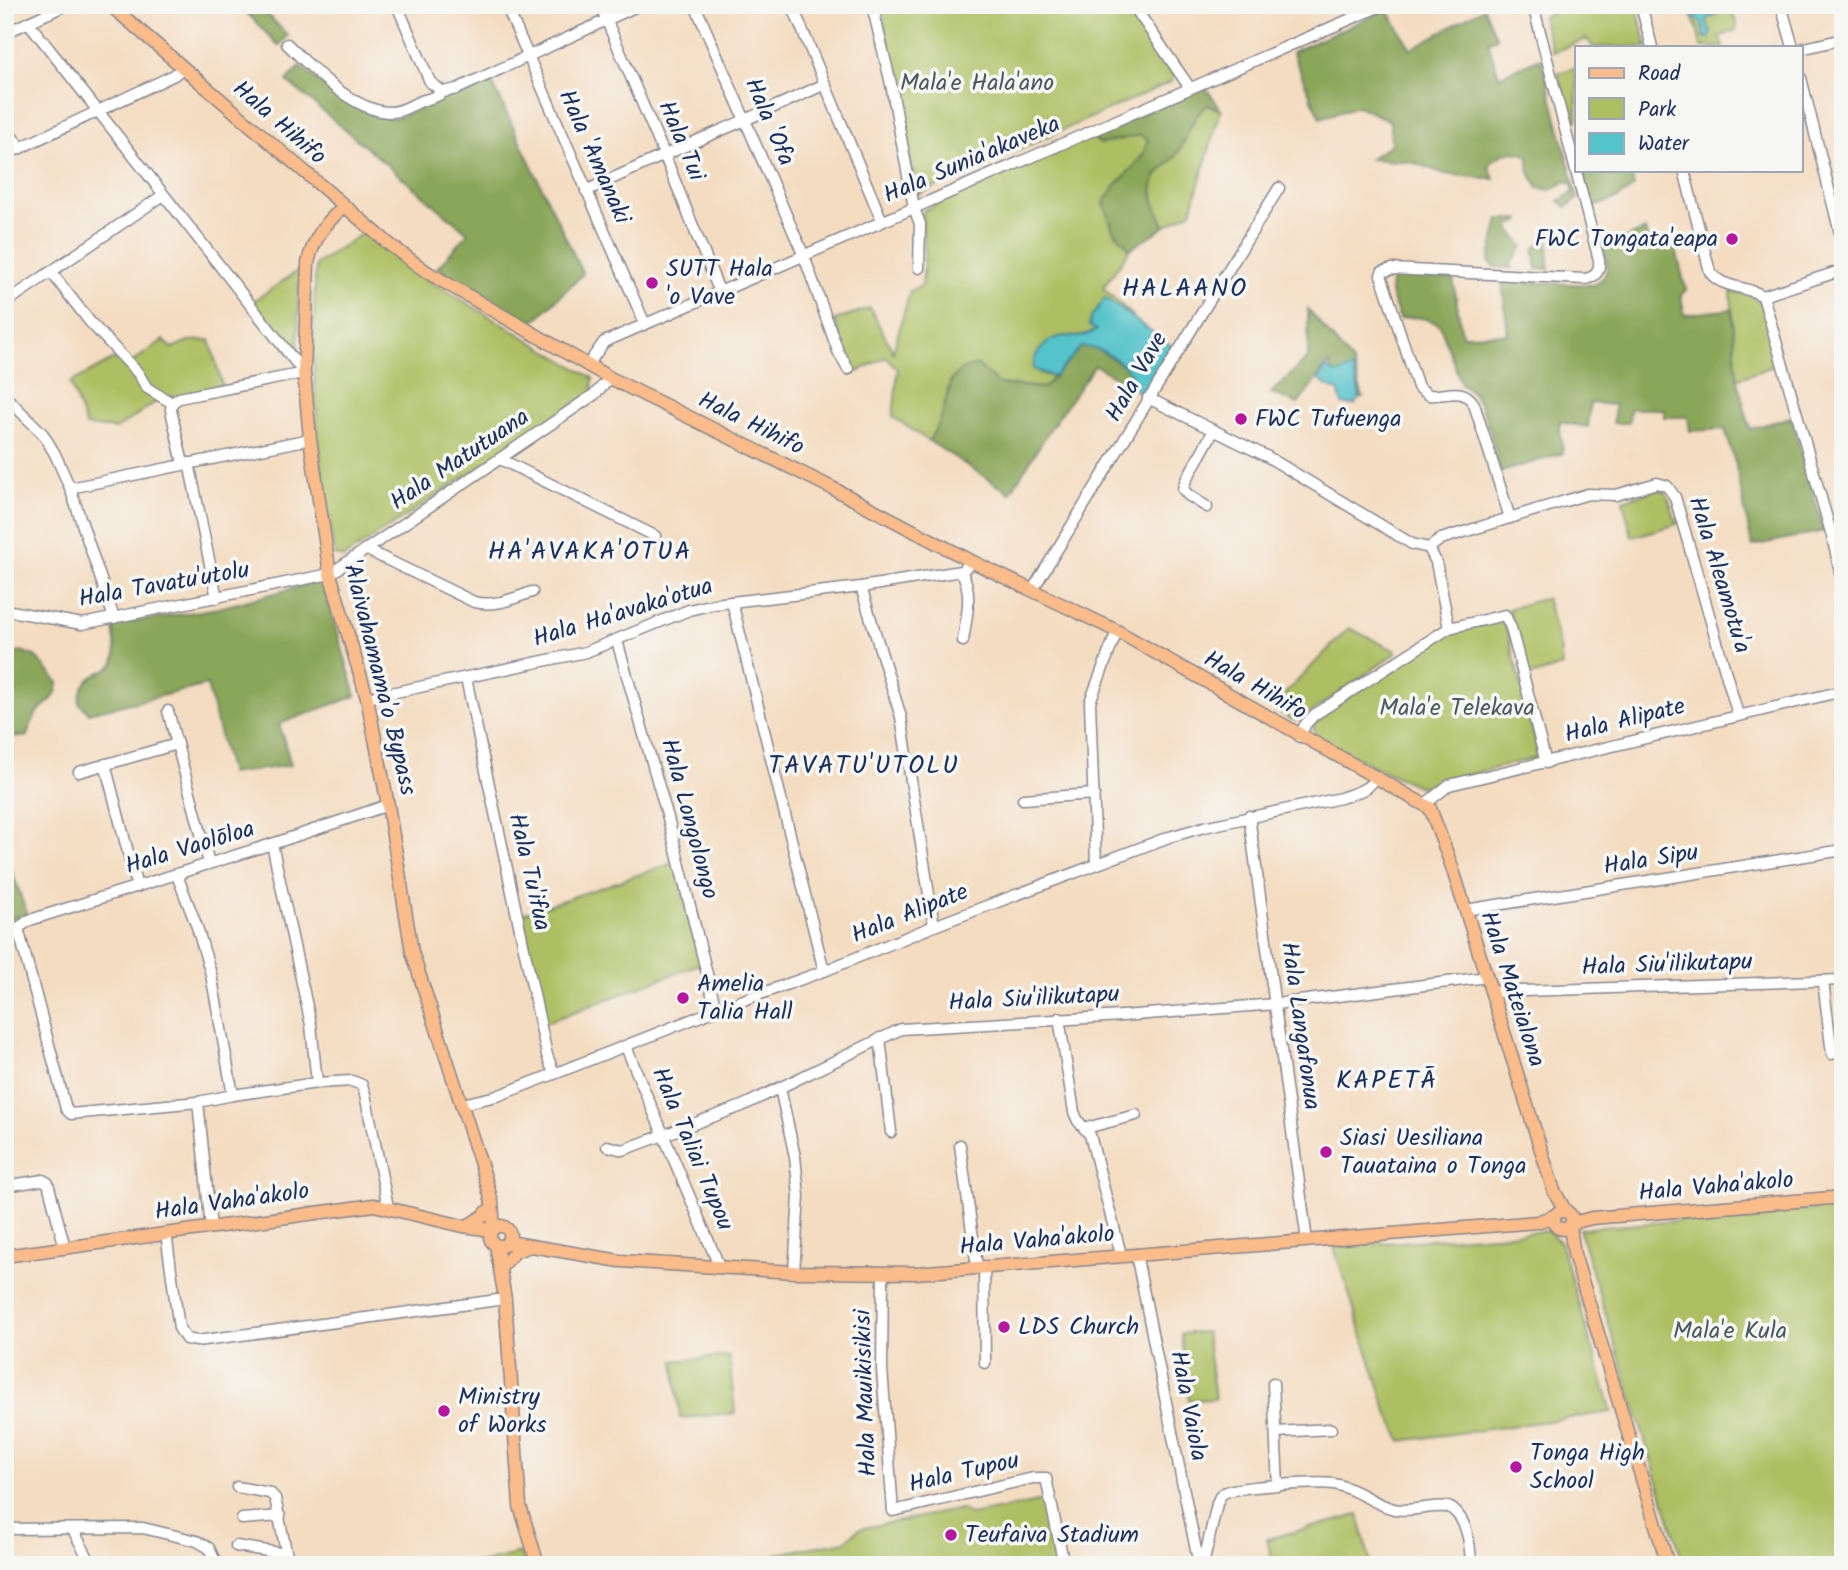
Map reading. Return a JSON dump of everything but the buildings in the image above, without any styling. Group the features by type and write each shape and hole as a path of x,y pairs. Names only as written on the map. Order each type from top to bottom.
{"main road":[{"name":"Hala Hihifo","path":"110,5 389,244 428,272 610,378 832,488 973,562 1117,631 1424,805"},
{"name":"'Alaivahamama'o Bypass","path":"344,205 319,232 311,247 307,280 304,373 310,439 330,574 367,698 412,952 462,1104 500,1236 520,1506 538,1565"},
{"name":"Hala Mateialona","path":"1424,805 1430,808 1436,821 1492,992 1668,1565"},
{"name":"Hala Vaha'akolo","path":"5,1256 353,1207 388,1207 536,1247 620,1261 794,1272 883,1273 1843,1197"},
{"path":"465,1226 482,1217 492,1205"},
{"path":"502,1270 516,1251 536,1247"}],"street":[{"path":"5,33 65,5"},
{"path":"397,5 430,82 443,92"},
{"name":"Hala 'Amanaki","path":"506,5 645,324"},
{"name":"Hala Tui","path":"600,5 720,293"},
{"path":"287,44 332,86 368,107 389,113 439,97 443,92 457,89 528,58 639,5"},
{"name":"Hala 'Ofa","path":"695,5 804,256 838,351 848,369"},
{"path":"792,5 882,222"},
{"path":"872,5 891,84 914,208 920,224 919,268"},
{"path":"1133,5 1190,88"},
{"name":"Hala Sunia'akaveka","path":"587,366 604,342 1383,5"},
{"path":"1533,5 1575,147"},
{"path":"1641,5 1652,46"},
{"path":"1781,5 1793,46"},
{"path":"28,22 162,196 304,373 178,398 172,403 171,410 217,598"},
{"path":"1802,49 1843,39"},
{"path":"5,155 174,75 183,68"},
{"path":"1802,82 1843,245"},
{"path":"586,191 825,84"},
{"path":"5,128 21,148"},
{"path":"1510,517 1471,398 1455,392 1429,395 1418,387 1382,281 1382,272 1392,270 1592,278 1600,267 1580,172"},
{"path":"1685,172 1710,272 1719,281 1755,291 1763,296 1832,536 1843,585"},
{"name":"Hala Vave","path":"1033,589 1279,188"},
{"path":"1830,193 1843,189"},
{"path":"5,303 162,196"},
{"path":"1763,296 1843,270"},
{"path":"51,272 90,322 138,373 147,388 172,403"},
{"name":"Hala Matutuana","path":"330,574 595,394 610,378"},
{"path":"1148,398 1268,457 1412,544 1429,548 1436,562 1449,628"},
{"path":"6,400 43,434 55,454 114,618"},
{"path":"1207,507 1183,489 1214,430"},
{"path":"69,488 310,439"},
{"path":"500,459 655,536"},
{"name":"Hala Aleamotu'a","path":"1429,548 1441,539 1588,494 1616,495 1657,483 1667,486 1675,497 1738,715"},
{"path":"365,550 474,602 486,605 502,603 533,592"},
{"name":"Hala Ha'avaka'otua","path":"367,698 586,652 690,610 961,571 973,562"},
{"path":"961,571 967,580 968,599 963,641"},
{"name":"Hala Tavatu'utolu","path":"5,610 82,624 330,574"},
{"path":"861,587 901,717 934,926"},
{"path":"732,602 824,971"},
{"path":"1300,737 1305,725 1314,715 1449,628 1505,615 1514,638 1546,763"},
{"path":"1096,864 1090,702 1117,631"},
{"name":"Hala Longolongo","path":"617,640 668,818 716,1010"},
{"name":"Hala Tu'ifua","path":"466,678 547,1055 554,1074"},
{"name":"Hala Alipate","path":"1424,805 1449,785 1843,691"},
{"path":"168,710 209,863"},
{"path":"79,772 177,744"},
{"path":"105,765 137,887"},
{"name":"Hala Alipate","path":"462,1104 496,1096 626,1047 716,1010 1170,837 1341,798 1363,790 1371,785 1375,778"},
{"path":"1023,799 1094,794"},
{"name":"Hala Vaolōloa","path":"5,927 18,928 30,920 272,845 388,805"},
{"name":"Hala Langafonua","path":"1249,817 1307,1241"},
{"path":"272,845 311,1025 317,1083"},
{"name":"Hala Sipu","path":"1465,910 1843,850"},
{"path":"177,875 197,926 211,974 233,1095"},
{"path":"18,928 66,1109 71,1114 198,1102 317,1083 352,1081 362,1085 388,1207"},
{"name":"Hala Siu'ilikutapu","path":"607,1146 623,1150 743,1106 880,1038 911,1027 1122,1016 1276,1003 1487,977"},
{"name":"Hala Siu'ilikutapu","path":"1492,992 1843,980"},
{"path":"1823,981 1832,1054"},
{"path":"1059,1018 1074,1112 1090,1135 1121,1255"},
{"path":"880,1038 891,1132"},
{"name":"Hala Taliai Tupou","path":"626,1047 720,1268"},
{"path":"780,1088 795,1157 799,1196 794,1272"},
{"path":"198,1102 211,1228"},
{"path":"1086,1129 1136,1115"},
{"path":"960,1144 980,1267 985,1363"},
{"path":"5,1186 43,1180 48,1183 65,1248"},
{"path":"166,1233 179,1328 186,1339 197,1340 505,1299"},
{"name":"Hala Vaiola","path":"1136,1254 1201,1565"},
{"name":"Hala Mauikisikisi","path":"883,1273 882,1369 892,1511"},
{"path":"1273,1383 1278,1486"},
{"path":"1276,1432 1331,1429"},
{"name":"Hala Tupou","path":"892,1511 1033,1478 1046,1478 1064,1565"},
{"path":"1201,1565 1220,1496 1231,1490 1336,1484 1395,1509 1418,1510 1445,1506 1453,1509 1462,1522 1470,1544 1471,1563"},
{"path":"236,1487 270,1493 276,1499 287,1559 236,1546"},
{"path":"242,1519 280,1516"},
{"path":"5,1529 143,1528 197,1541 209,1548 215,1561 221,1565"},
{"path":"74,1530 92,1565"}],"green space":[{"path":"239,5 259,5 288,36 279,46"},
{"name":"Mala'e Hala'ano","path":"899,5 1124,5 1174,75 1171,82 917,195 882,12"},
{"path":"1570,5 1636,5 1647,46 1592,46 1587,39 1553,52 1542,17"},
{"path":"1686,5 1729,7 1737,23 1736,30 1719,37 1723,46 1701,46 1697,28"},
{"path":"1484,8 1497,38 1488,42 1499,76 1541,58 1578,199 1566,207 1559,201 1574,192 1572,184 1566,181 1552,190 1538,188 1529,170 1528,156 1523,154 1512,152 1496,158 1489,167 1494,179 1445,174 1412,162 1370,159 1391,144 1390,121 1358,106 1320,118 1292,52 1387,9 1411,49"},
{"path":"300,66 336,96 375,116 397,118 490,78 583,274 534,321 485,298 437,268 468,233 287,81"},
{"path":"1575,68 1575,121 1571,119 1558,73"},
{"path":"1205,86 1221,110 1208,105 1201,110 1178,153 1156,177 1153,196 1164,227 1130,249 1113,230 1104,202 1141,158 1148,140 1140,135 1100,144 1091,136"},
{"path":"1208,105 1221,110 1191,211 1164,227 1153,196 1154,181 1178,153 1196,117"},
{"path":"1140,135 1148,140 1141,158 1104,203 1130,249 1103,288 1134,317 1105,298 1089,325 1099,330 1077,337 1064,336 1054,339 1039,373 1054,377 1044,388 998,384 993,379 950,382 941,420 929,441 893,417 898,369 886,357 851,375 835,320 870,308 893,352 910,291 922,286 924,210 1091,136 1100,143"},
{"path":"1583,172 1630,172 1634,187 1618,198 1591,208"},
{"path":"1499,219 1520,219 1510,225 1523,247 1510,265 1512,268 1495,267 1489,261"},
{"path":"1645,230 1650,248 1674,242 1686,290 1681,295 1684,315 1732,309 1737,379 1750,429 1791,417 1824,531 1752,546 1736,466 1725,429 1690,431 1688,417 1664,417 1664,409 1630,409 1629,423 1613,423 1615,405 1590,403 1588,427 1559,422 1563,453 1501,472 1483,411 1470,390 1461,384 1440,325 1421,318 1400,319 1390,290 1392,280 1396,276 1453,279 1462,335 1508,334 1502,281 1594,285 1603,278 1607,270 1602,249"},
{"path":"366,231 391,254 425,278 593,378 592,392 343,558 335,555 319,447 313,337 316,264"},
{"path":"1548,236 1549,269 1537,269 1534,249"},
{"path":"299,270 298,356 293,357 251,303"},
{"path":"1731,291 1753,296 1763,306 1778,364 1737,379"},
{"path":"1308,309 1353,363 1363,398 1344,401 1329,363 1298,404 1271,393 1308,358"},
{"path":"163,340 172,348 188,341 210,340 222,385 195,394 162,398 116,429 86,426 70,383 114,359 130,364"},
{"path":"1092,346 1128,368 1133,378 1131,387 1095,365 1010,493 929,441 941,418 951,382 960,371 978,365 998,384 1044,388 1081,347"},
{"path":"1658,489 1666,492 1677,524 1632,537 1623,500"},
{"path":"316,582 323,583 356,696 279,724 291,765 230,774 207,685 89,713 79,703 81,692 90,678 113,664 116,646 113,625 219,608"},
{"name":"Mala'e Telekava","path":"1546,598 1560,646 1562,666 1528,677 1508,609"},
{"name":"Mala'e Telekava","path":"1498,621 1506,626 1537,748 1536,758 1420,787 1316,736 1313,727 1336,706 1405,660 1456,631"},
{"name":"Mala'e Telekava","path":"1349,628 1396,651 1395,654 1300,720 1292,720 1272,707"},
{"path":"21,651 35,656 58,682 54,696 37,712 26,737 9,736 5,732 5,663 9,656"},
{"path":"5,851 27,914 5,920"},
{"path":"676,862 700,964 545,1023 522,914"},
{"name":"Mala'e Kula","path":"1843,1207 1843,1565 1684,1565 1579,1229"},
{"path":"1548,1231 1560,1242 1612,1412 1401,1441 1387,1411 1334,1247"},
{"path":"1206,1332 1215,1399 1189,1400 1181,1334"},
{"path":"729,1356 735,1413 680,1418 674,1361"},
{"name":"Teufaiva Stadium","path":"1044,1501 1056,1565 778,1565 776,1554 845,1541 859,1529 961,1509 970,1515"},
{"path":"1358,1515 1371,1565 1273,1565 1267,1539"},
{"path":"521,1553 526,1565 470,1565"}],"water":[{"path":"1715,5 1716,15 1708,18 1707,24 1710,38 1705,38 1701,21 1696,20 1691,6"},
{"path":"1105,298 1173,347 1144,395 1131,387 1133,378 1124,366 1111,356 1088,347 1081,347 1054,377 1033,369 1038,352 1053,339 1081,336 1097,330 1089,326 1091,318"},
{"path":"1326,368 1337,374 1353,368 1360,397 1354,405 1342,404 1338,390 1326,386 1319,379"}],"place":[{"name":"FWC Tongata'eapa","path":"1732,239"},
{"name":"SUTT Hala 'o Vave","path":"652,283"},
{"name":"FWC Tufuenga","path":"1241,419"},
{"name":"Amelia Talia Hall","path":"683,998"},
{"name":"Siasi Uesiliana Tauataina o Tonga","path":"1326,1152"},
{"name":"LDS Church","path":"1004,1327"},
{"name":"Ministry of Works","path":"444,1411"},
{"name":"Tonga High School","path":"1516,1467"},
{"name":"Teufaiva Stadium","path":"951,1535"}],"district":[{"name":"HALAANO","path":"1185,289"},
{"name":"HA'AVAKA'OTUA","path":"590,552"},
{"name":"TAVATU'UTOLU","path":"864,766"},
{"name":"KAPETĀ","path":"1387,1081"}]}
